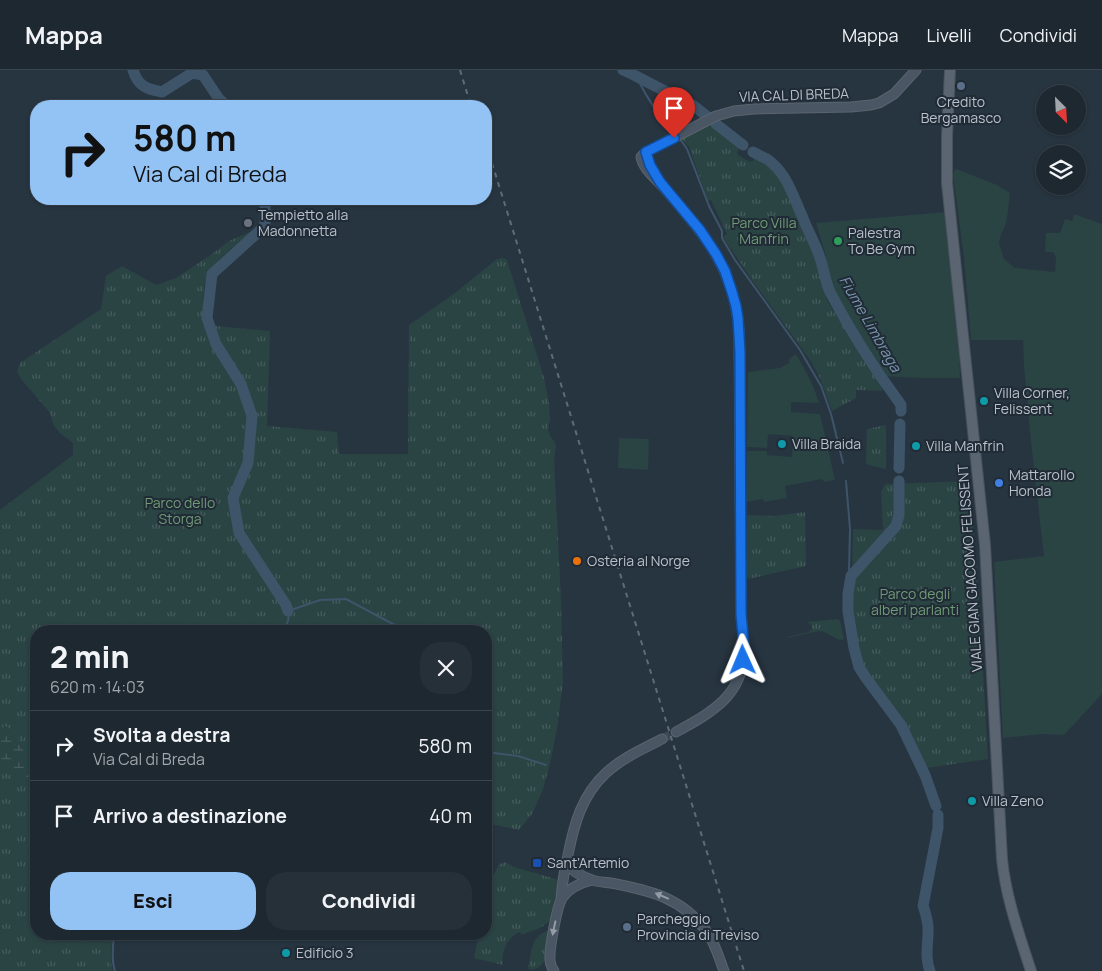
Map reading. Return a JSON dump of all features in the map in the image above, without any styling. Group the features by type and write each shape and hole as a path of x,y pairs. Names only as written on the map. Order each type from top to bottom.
{"main road":[{"name":"VIALE GIAN GIACOMO FELISSENT","path":"950,70 947,183 985,545 1002,859 1009,900 1031,971"}],"street":[{"name":"VIA CAL DI BREDA","path":"676,732 712,711 724,701 735,685 742,668 744,653 741,614 740,364 738,319 725,271 716,254 700,230 660,182 644,155 716,116 734,111 871,106 894,94 916,70"},
{"path":"554,971 550,960 551,945 561,900 562,880 570,841 582,804 606,772 662,739"},
{"path":"566,864 592,880 646,890 666,897 681,906 707,932 723,969"},
{"path":"561,900 574,887 592,880"}],"green space":[{"name":"Parco Villa Manfrin","path":"709,123 711,126 714,125 739,147 737,154 749,162 753,161 756,156 780,176 815,250 820,267 822,285 828,302 883,384 882,391 856,390 856,398 832,411 819,376 810,360 723,237 727,234 711,200 708,201 689,147 681,138"},
{"path":"956,169 997,185 1010,193 1007,218 999,243 1004,259 1015,268 1055,272 1056,258 1053,252 1045,252 1046,233 1060,233 1065,219 1072,221 1074,214 1102,224 1102,694 1064,735 1042,734 1003,738 994,562 1044,556 1031,442 1023,340 971,340 964,258 953,174"},
{"path":"947,212 958,307 960,378 882,376 869,356 828,278 826,256 816,223"},
{"name":"Parco dello Storga","path":"254,230 216,263 207,277 204,287 203,309 211,342 218,338 215,326 270,331 267,426 337,432 339,454 408,454 409,325 455,293 497,259 503,258 507,260 544,378 549,403 550,420 548,429 556,446 554,459 563,682 557,729 542,792 532,814 519,830 492,824 492,625 30,625 30,940 112,940 111,957 113,971 0,971 0,510 73,455 73,443 54,426 50,413 21,379 17,371 20,363 101,309 106,276 122,266 156,285 176,278 229,241"},
{"path":"796,354 812,384 819,403 791,402 791,412 820,414 835,480 824,482 822,479 785,486 787,498 764,502 763,499 746,502 747,451 767,451 767,455 792,457 793,436 768,434 767,448 747,447 748,372 780,368 789,363 789,359"},
{"path":"886,425 886,469 866,463 867,429"},
{"path":"619,438 649,439 648,470 618,468"},
{"name":"Parco degli alberi parlanti","path":"970,481 988,759 926,768 900,720 870,681 859,661 851,607 854,576 852,569 853,529 883,530 881,492 885,484"},
{"path":"805,512 806,566 748,579 746,575 747,515 774,516"},
{"path":"838,619 844,639 840,640 822,631 787,638 809,632 812,625 807,622"},
{"path":"5,726 16,734 20,740 30,784 30,794 14,768 6,761 0,759 0,729"},
{"path":"505,862 514,867 556,879 559,883 554,918 540,928 521,935 519,932 511,938 504,950 503,965 474,958 478,940 492,940 492,879 500,864"},
{"path":"549,931 550,935 545,960 538,968 528,969 531,952 537,937"}],"waterway":[{"path":"133,70 137,80 143,86 162,92 192,73 203,75 220,100"},
{"name":"Fiume Limbraga","path":"623,70 694,106 708,117"},
{"path":"636,76 670,133"},
{"name":"Fiume Limbraga","path":"716,124 743,145"},
{"path":"680,139 687,149 709,206 722,231 722,238 735,260 800,350 821,386 831,414 843,463"},
{"name":"Fiume Limbraga","path":"753,152 767,159 785,179 816,248 830,292 862,348 901,405 901,411"},
{"path":"265,205 265,226 212,274 207,318 216,344 241,384 252,416 248,463 233,498 239,533 288,611"},
{"name":"Fiume Limbraga","path":"899,468 900,424"},
{"path":"846,481 850,529 849,572 851,576"},
{"name":"Fiume Limbraga","path":"899,481 899,515 896,526 851,576 848,611 859,667 901,725 925,775 936,806"},
{"path":"286,625 289,617 288,611 320,600 346,599 395,625"},
{"path":"492,753 518,756 546,765"},
{"name":"Fiume Limbraga","path":"930,971 927,954 928,926 923,906 938,828 938,815"},
{"path":"114,940 115,971"}],"tunnel":[{"path":"662,739 676,732"}],"railway":[{"path":"460,70 469,100"},
{"path":"492,163 744,971"}],"place":[{"name":"Credito Bergamasco","path":"961,86"},
{"name":"Tempietto alla Madonnetta","path":"248,223"},
{"name":"Palestra To Be Gym","path":"838,241"},
{"name":"Villa Corner, Felissent","path":"984,401"},
{"name":"Villa Braida","path":"782,444"},
{"name":"Villa Manfrin","path":"916,446"},
{"name":"Mattarollo Honda","path":"999,483"},
{"name":"Osteria al Norge","path":"577,561"},
{"name":"Villa Zeno","path":"972,801"},
{"name":"Sant'Artemio","path":"537,863"},
{"name":"Parcheggio Provincia di Treviso","path":"627,927"},
{"name":"Edificio 3","path":"286,953"}],"route":[{"path":"674,138 646,152 660,182 700,230 716,254 725,271 738,319 740,340 741,614 744,646 743,660"}]}
